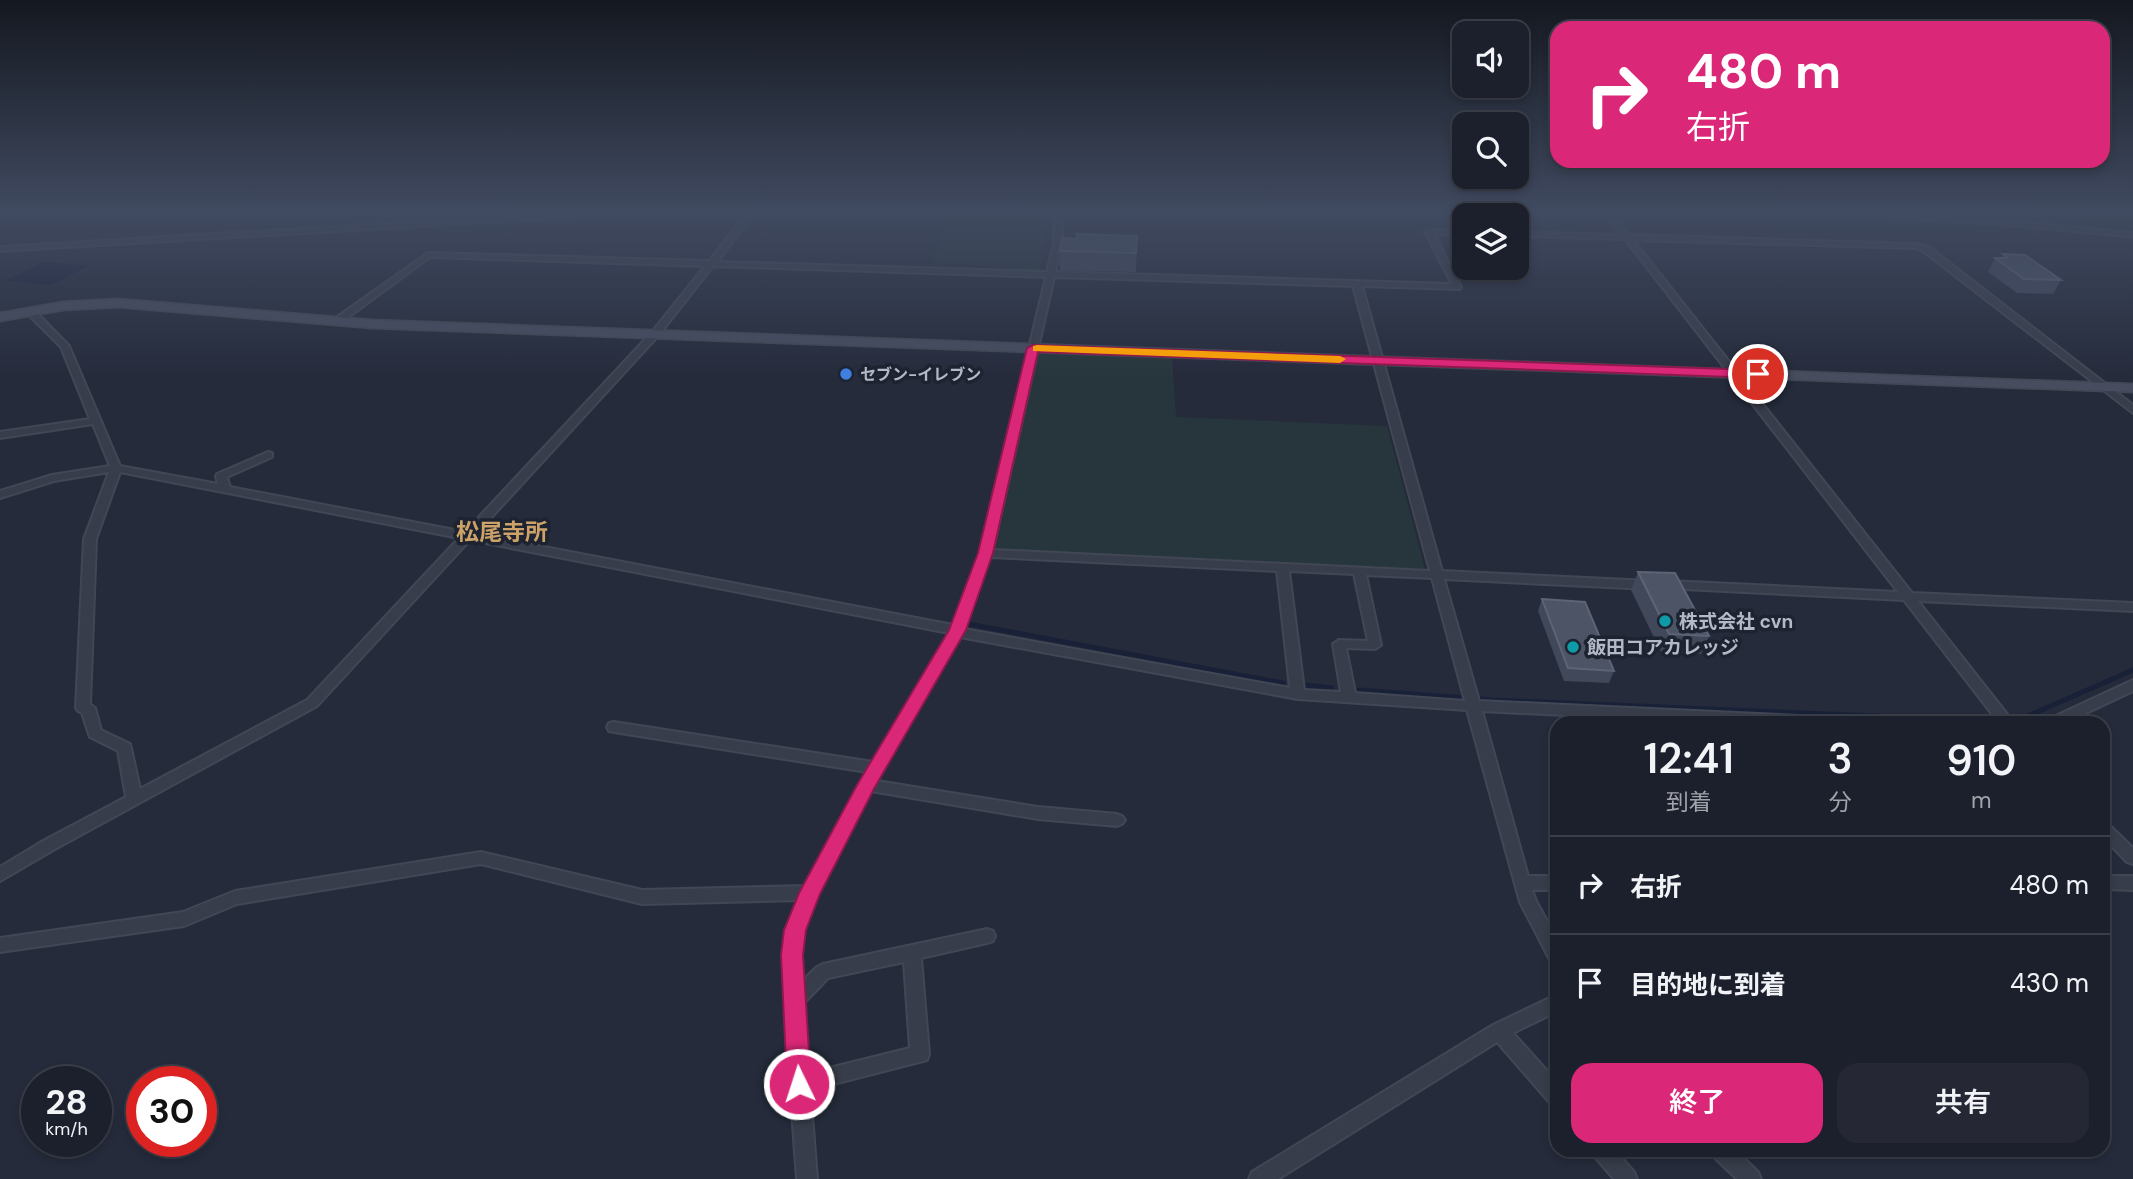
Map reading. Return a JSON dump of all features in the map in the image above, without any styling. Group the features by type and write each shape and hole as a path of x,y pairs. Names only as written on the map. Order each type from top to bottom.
{"street":[{"path":"336,321 410,268"},
{"path":"0,876 312,703 655,334 708,268"},
{"path":"853,268 1457,287 1453,280"},
{"path":"807,1179 794,1001 792,955 795,930 810,893 866,785 957,631 986,553 1052,268"},
{"path":"1651,268 2002,716"},
{"path":"1951,268 2133,410"},
{"path":"1357,285 1521,883 1550,944"},
{"path":"0,317 30,311 118,303 336,321 2133,388"},
{"path":"30,311 65,346 116,468 90,539 83,708 88,708 95,733 125,748 134,800"},
{"path":"0,435 96,421"},
{"path":"225,489 221,476 268,455"},
{"path":"0,495 52,478 116,468 957,631 1298,694 1724,716"},
{"path":"986,553 2133,607"},
{"path":"1283,568 1298,694"},
{"path":"1349,698 1339,644 1375,645 1359,571"},
{"path":"2067,716 2133,685"},
{"path":"614,727 876,768"},
{"path":"866,785 1038,813 1117,820"},
{"path":"2110,835 2133,858"},
{"path":"0,945 184,919 235,898 481,858 642,897 810,893"},
{"path":"1521,883 1550,883"},
{"path":"2110,883 2133,883"},
{"path":"794,1001 824,972 987,936"},
{"path":"799,1084 920,1054 912,953"},
{"path":"1259,1179 1499,1031 1550,1006"},
{"path":"1499,1031 1550,1089"},
{"path":"1608,1157 1627,1179"},
{"path":"1728,1157 1751,1179"}],"shaded area":[{"path":"1004,268 1040,268 1040,271"},
{"path":"1045,351 1172,357 1176,417 1387,426 1425,569 996,549 1038,353"}],"water":[{"path":"31,268 84,268 51,285 4,281"}],"building":[{"path":"2009,268 2044,268 2061,280 2024,279"},
{"path":"1638,572 1675,573 1709,636 1669,634"},
{"name":"飯田コアカレッジ","path":"1542,599 1585,602 1614,671 1568,668"}],"waterway":[{"path":"969,624 1283,683"},
{"path":"2028,716 2133,670"},
{"path":"1306,685 1332,688"},
{"path":"1359,690 1492,700 1874,716"}],"slow traffic":[{"path":"1037,348 1340,359"}],"place":[{"name":"セブン-イレブン","path":"846,374"},
{"name":"株式会社 cvn","path":"1665,621"},
{"name":"飯田コアカレッジ","path":"1573,647"}],"district":[{"name":"松尾寺所","path":"502,532"}],"route":[{"path":"799,1084 792,955 795,930 810,893 866,785 957,630 986,553 1033,348 1758,374"}]}
